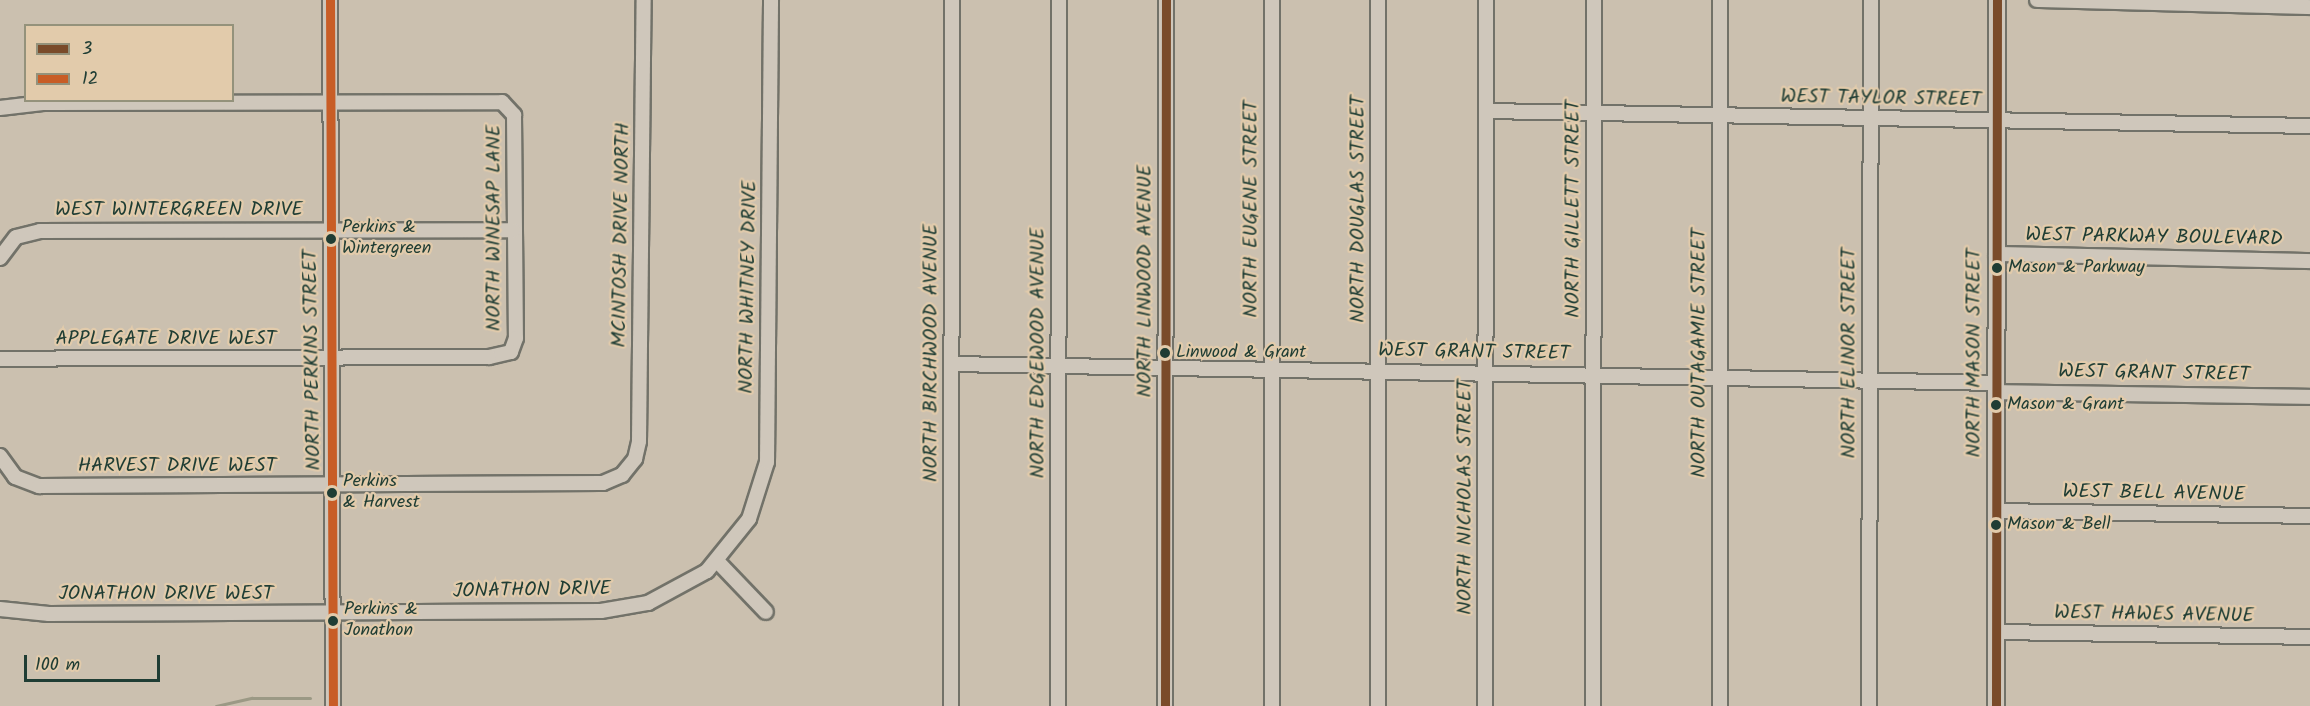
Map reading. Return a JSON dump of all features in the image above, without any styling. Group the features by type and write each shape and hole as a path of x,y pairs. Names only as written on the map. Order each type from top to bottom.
{"main road":[{"name":"NORTH MASON STREET","path":"1996,706 1997,0"}],"street":[{"name":"NORTH PERKINS STREET","path":"330,0 333,706"},
{"name":"MCINTOSH DRIVE NORTH","path":"629,468 639,441 644,0"},
{"name":"NORTH WHITNEY DRIVE","path":"718,562 749,519 767,462 771,0"},
{"name":"NORTH BIRCHWOOD AVENUE","path":"951,706 952,0"},
{"name":"NORTH EDGEWOOD AVENUE","path":"1058,706 1059,0"},
{"name":"NORTH LINWOOD AVENUE","path":"1165,706 1166,0"},
{"name":"NORTH EUGENE STREET","path":"1272,0 1272,706"},
{"name":"NORTH DOUGLAS STREET","path":"1378,0 1378,706"},
{"name":"NORTH NICHOLAS STREET","path":"1485,706 1486,0"},
{"name":"NORTH GILLETT STREET","path":"1593,706 1594,0"},
{"name":"NORTH OUTAGAMIE STREET","path":"1720,0 1720,706"},
{"name":"NORTH ELINOR STREET","path":"1869,706 1871,0"},
{"path":"2037,0 2310,7"},
{"name":"NORTH WINESAP LANE","path":"332,101 508,105 514,121 513,230 516,338 511,352"},
{"path":"6,107 332,101"},
{"name":"WEST TAYLOR STREET","path":"1486,111 2310,126"},
{"name":"WEST WINTERGREEN DRIVE","path":"0,258 16,237 40,231 513,230"},
{"name":"WEST PARKWAY BOULEVARD","path":"1996,254 2310,261"},
{"name":"APPLEGATE DRIVE WEST","path":"0,359 489,357 511,352"},
{"name":"WEST GRANT STREET","path":"951,364 1870,381 2310,397"},
{"name":"HARVEST DRIVE WEST","path":"0,456 10,474 39,486 603,483 629,468"},
{"name":"WEST BELL AVENUE","path":"1996,511 2310,516"},
{"path":"718,562 766,612"},
{"name":"JONATHON DRIVE","path":"333,613 615,610 681,589 718,562"},
{"name":"JONATHON DRIVE WEST","path":"0,609 49,614 333,613"},
{"name":"WEST HAWES AVENUE","path":"1997,632 2310,637"}],"waterway":[{"path":"216,706 252,698 310,698"}],"transit line":[{"name":"12","path":"330,0 333,706"},
{"name":"3","path":"1165,706 1166,0"},
{"name":"3","path":"1996,706 1997,0"}],"place":[{"name":"Perkins & Wintergreen","path":"331,239"},
{"name":"Mason & Parkway","path":"1997,268"},
{"name":"Linwood & Grant","path":"1165,353"},
{"name":"Mason & Grant","path":"1996,405"},
{"name":"Perkins & Harvest","path":"332,493"},
{"name":"Mason & Bell","path":"1996,525"},
{"name":"Perkins & Jonathon","path":"333,621"}]}
